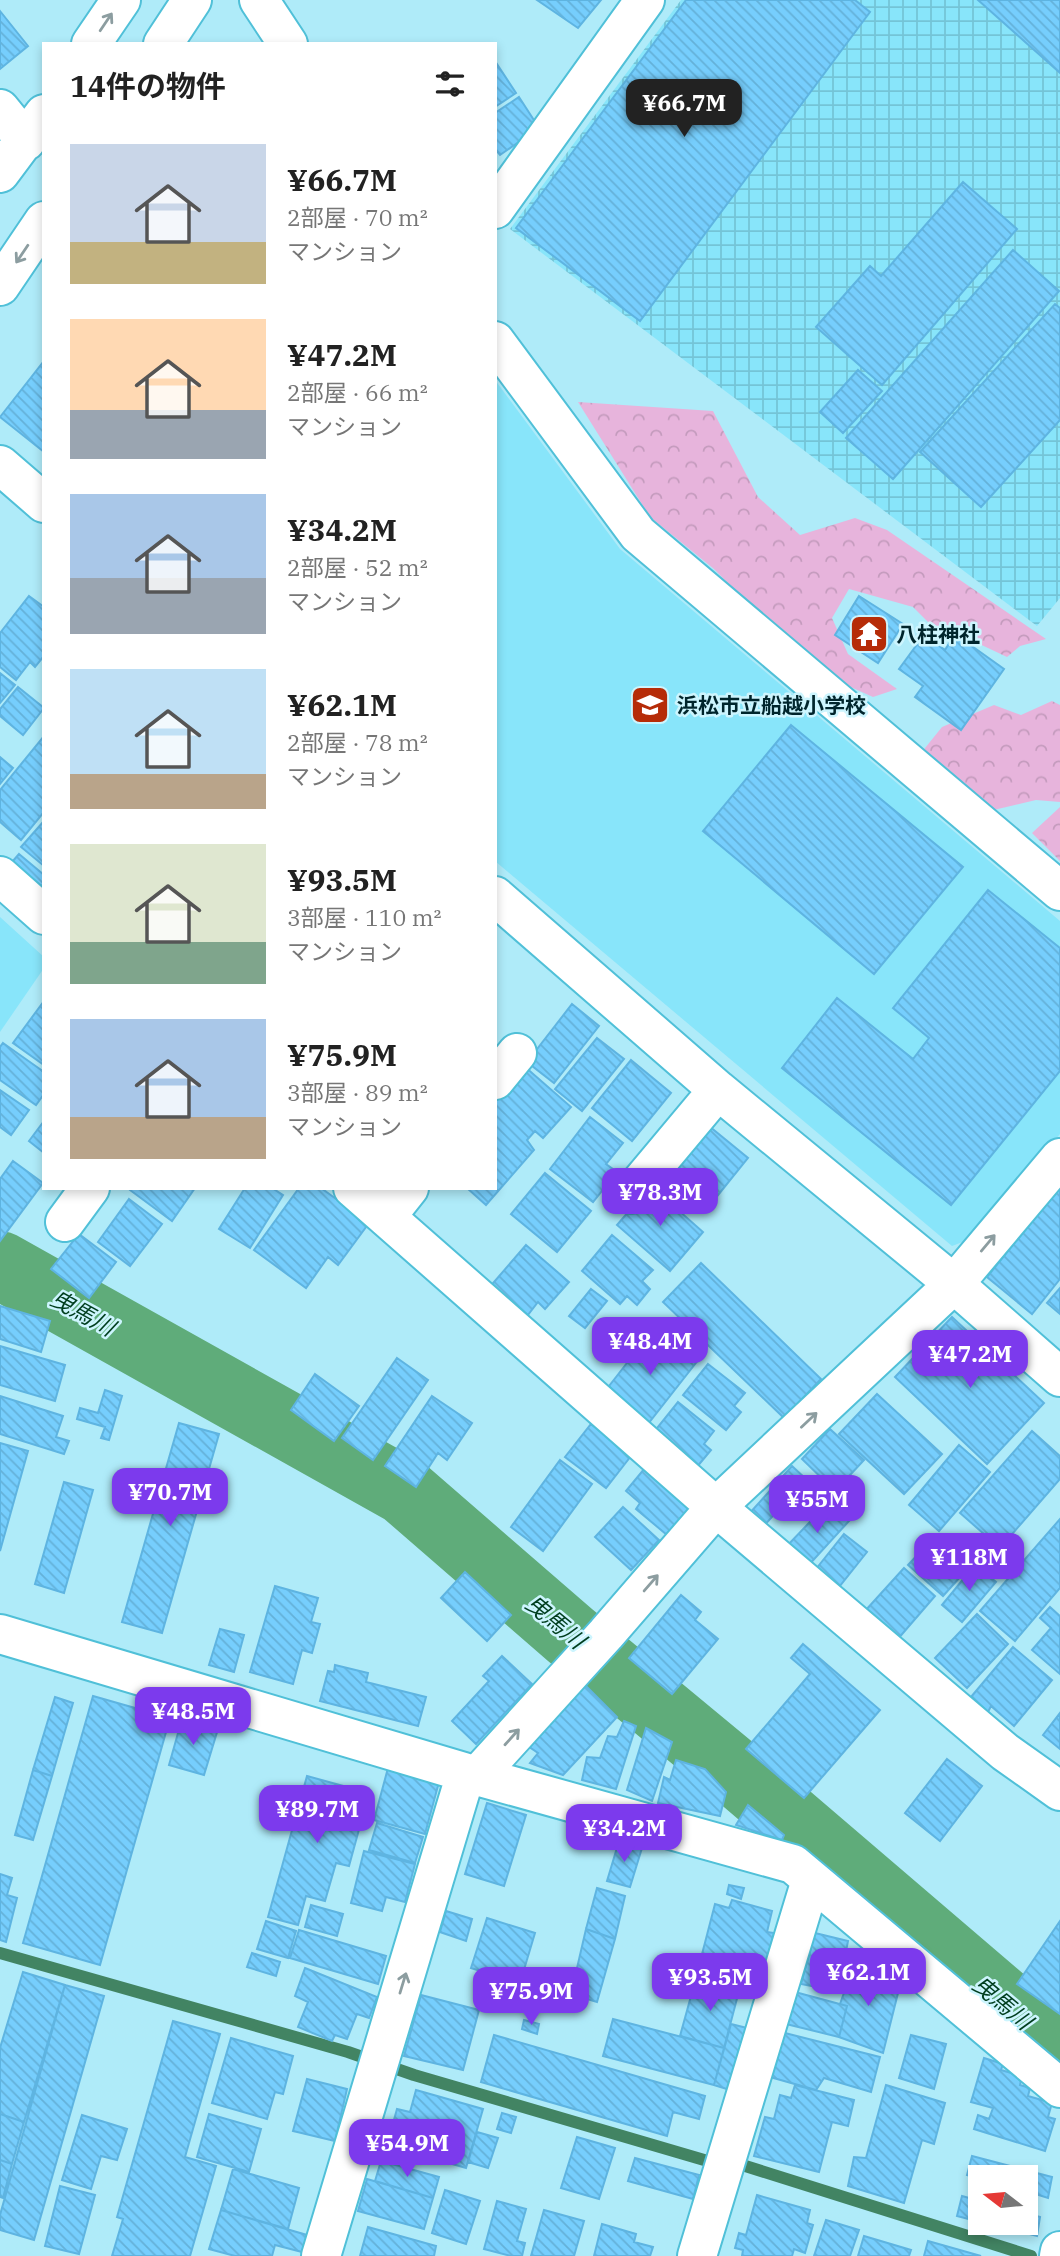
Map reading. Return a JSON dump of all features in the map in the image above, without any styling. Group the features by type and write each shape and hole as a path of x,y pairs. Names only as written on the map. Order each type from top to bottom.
{"street":[{"path":"92,42 121,0"},
{"path":"164,42 192,0"},
{"path":"259,0 287,42"},
{"path":"497,206 645,0"},
{"path":"0,109 35,128 0,173"},
{"path":"0,286 42,224"},
{"path":"497,344 638,534 1060,891"},
{"path":"0,465 42,501"},
{"path":"0,876 42,913"},
{"path":"497,898 718,1090 954,1284 1060,1377"},
{"path":"631,1194 718,1090"},
{"path":"321,2256 463,1783 477,1776 606,1634 716,1507 954,1284 1060,1158"},
{"path":"65,1222 89,1190"},
{"path":"360,1190 397,1203 716,1507 1005,1752 1060,1791"},
{"path":"0,1634 477,1776 793,1864 1060,2088"},
{"path":"697,2256 811,1880"}],"shaded area":[{"path":"681,0 1060,0 1060,598 1037,626 510,229"},
{"name":"浜松市立船越小学校","path":"497,383 620,549 1060,921 1060,1134 973,1238 952,1246 497,863"},
{"path":"0,917 42,955 42,971 0,1032"}],"green space":[{"path":"578,402 713,411 758,497 800,535 855,518 887,530 1046,639 1020,646 1007,657 952,631 942,636 913,607 849,589 832,618 848,654 897,689 873,697 815,671 714,569 650,517"},
{"path":"1052,701 1060,705 1060,802 1036,800 985,812 917,758 942,727 994,705 1021,715"},
{"path":"1060,807 1060,861 1032,833"}],"building":[{"path":"537,0 601,0 578,28"},
{"path":"686,0 855,0 870,12 640,321 516,228"},
{"path":"978,0 1060,0 1060,73"},
{"path":"0,11 28,46 0,69"},
{"path":"497,64 516,93 497,106"},
{"path":"519,97 539,128 500,155 497,151 497,112"},
{"path":"963,182 1017,229 882,385 816,327 870,266 881,276"},
{"path":"1013,250 1059,291 893,479 846,438"},
{"path":"1055,304 1060,308 1060,420 981,507 920,452"},
{"path":"42,364 42,450 0,417"},
{"path":"858,370 882,391 843,433 820,412"},
{"path":"29,596 42,606 42,658 35,667 30,662 16,680 0,667 0,633"},
{"path":"859,596 903,624 878,663 835,635"},
{"path":"955,634 1004,669 961,730 915,697 923,686 899,669 924,635 945,650"},
{"path":"0,673 15,685 0,703"},
{"path":"18,687 42,706 42,711 23,735 0,716 0,709"},
{"path":"791,725 963,867 874,974 703,831"},
{"path":"42,738 42,814 21,840 0,822 0,790"},
{"path":"0,757 13,768 0,784"},
{"path":"42,823 42,864 21,847"},
{"path":"19,854 42,873 42,885 35,893 6,869"},
{"path":"988,890 1060,948 1060,1071 951,1205 782,1068 837,998 913,1059 929,1038 893,1008"},
{"path":"42,1004 42,1064 13,1043"},
{"path":"572,1004 599,1026 554,1083 527,1062"},
{"path":"597,1038 624,1059 582,1111 555,1089"},
{"path":"3,1043 42,1071 42,1097 36,1105 0,1080 0,1047"},
{"path":"631,1060 671,1093 632,1141 592,1108"},
{"path":"524,1066 571,1107 543,1138 535,1131 527,1140 534,1150 486,1205 469,1190 497,1190 497,1096"},
{"path":"0,1090 29,1110 11,1135 0,1127"},
{"path":"590,1117 623,1143 606,1164 617,1172 593,1202 550,1169"},
{"path":"42,1124 42,1151 29,1141"},
{"path":"709,1126 748,1158 706,1210 668,1178"},
{"path":"13,1161 42,1184 0,1241 0,1179"},
{"path":"545,1173 591,1211 557,1252 511,1214"},
{"path":"651,1186 703,1232 670,1271 617,1225"},
{"path":"1060,1187 1060,1279 1032,1314 987,1277"},
{"path":"130,1190 194,1190 172,1221"},
{"path":"244,1190 275,1190 283,1195 250,1248 219,1229"},
{"path":"298,1190 324,1190 369,1223 338,1265 328,1257 306,1288 254,1250"},
{"path":"129,1199 162,1224 130,1266 98,1242"},
{"path":"79,1234 116,1262 89,1298 51,1269"},
{"path":"612,1235 653,1270 642,1281 650,1289 637,1305 627,1296 620,1304 582,1271"},
{"path":"526,1245 569,1282 545,1309 538,1302 524,1320 488,1289"},
{"path":"701,1263 821,1379 784,1418 663,1302"},
{"path":"1060,1288 1060,1314 1047,1303"},
{"path":"591,1289 607,1301 585,1328 569,1316"},
{"path":"0,1306 50,1321 41,1352 0,1339"},
{"path":"952,1317 1044,1403 987,1464 895,1377"},
{"path":"656,1326 699,1359 644,1429 602,1395"},
{"path":"0,1346 65,1365 55,1401 0,1385"},
{"path":"397,1358 428,1380 373,1460 342,1438"},
{"path":"708,1364 745,1393 734,1406 741,1412 726,1430 683,1395"},
{"path":"315,1374 359,1406 334,1441 291,1410"},
{"path":"105,1390 122,1396 109,1440 101,1438 105,1427 77,1419 80,1408 98,1413"},
{"path":"877,1394 942,1454 904,1494 839,1434"},
{"path":"0,1396 63,1416 56,1437 69,1441 64,1454 0,1434"},
{"path":"432,1396 472,1423 447,1460 438,1453 416,1487 385,1466"},
{"path":"678,1402 714,1431 704,1444 711,1450 696,1468 653,1433"},
{"path":"179,1423 219,1434 162,1633 122,1622"},
{"path":"591,1424 631,1456 606,1488 565,1457"},
{"path":"830,1429 864,1460 835,1491 802,1459"},
{"path":"1032,1431 1060,1456 1060,1479 1000,1548 960,1513"},
{"path":"0,1443 28,1451 0,1551"},
{"path":"959,1445 990,1472 939,1531 909,1505"},
{"path":"560,1460 592,1484 543,1551 511,1527"},
{"path":"792,1466 806,1479 762,1528 748,1515"},
{"path":"645,1468 696,1510 673,1540 636,1509 640,1503 626,1491"},
{"path":"64,1482 93,1490 64,1593 35,1584"},
{"path":"829,1502 849,1521 806,1568 785,1548"},
{"path":"623,1507 659,1540 631,1570 595,1537"},
{"path":"1060,1519 1060,1588 1015,1641 980,1611"},
{"path":"844,1534 867,1552 839,1587 816,1569"},
{"path":"936,1535 970,1566 943,1596 908,1565"},
{"path":"975,1565 996,1582 962,1622 942,1605"},
{"path":"904,1568 935,1596 897,1640 865,1611"},
{"path":"465,1572 511,1615 487,1641 441,1598"},
{"path":"275,1586 318,1598 311,1622 320,1624 312,1653 302,1650 293,1684 250,1672"},
{"path":"681,1595 701,1612 695,1620 718,1639 672,1694 629,1658"},
{"path":"1050,1607 1060,1616 1060,1674 1032,1650 1051,1628 1040,1618"},
{"path":"977,1614 1008,1644 967,1688 935,1658"},
{"path":"220,1629 244,1635 234,1672 209,1665"},
{"path":"803,1644 880,1710 804,1798 746,1749 810,1674 791,1658"},
{"path":"1013,1647 1052,1680 1014,1726 991,1706 988,1712 971,1697"},
{"path":"502,1656 532,1684 476,1744 452,1721 489,1681 483,1676"},
{"path":"335,1665 368,1673 366,1682 426,1697 418,1726 320,1701 328,1671 334,1672"},
{"path":"582,1682 617,1717 563,1775 530,1763 538,1753 525,1744"},
{"path":"93,1696 170,1718 100,1965 23,1943"},
{"path":"55,1697 73,1703 52,1776 33,1770"},
{"path":"1060,1713 1060,1749 1043,1735"},
{"path":"182,1719 218,1729 204,1775 169,1765"},
{"path":"624,1721 636,1726 616,1789 582,1780 587,1757 600,1758 608,1736 617,1737"},
{"path":"646,1728 672,1742 652,1801 627,1790"},
{"path":"947,1759 982,1786 940,1841 905,1813"},
{"path":"676,1760 705,1769 726,1792 720,1816 658,1803 664,1777 670,1780"},
{"path":"388,1768 439,1782 425,1834 374,1820"},
{"path":"33,1770 52,1776 33,1840 15,1835"},
{"path":"307,1776 369,1793 349,1866 336,1863 325,1901 306,1896 298,1925 268,1917"},
{"path":"487,1803 526,1815 504,1886 465,1874"},
{"path":"748,1805 784,1835 782,1840 736,1825"},
{"path":"377,1823 423,1837 415,1863 369,1850"},
{"path":"619,1841 642,1848 630,1887 607,1881"},
{"path":"364,1851 415,1864 405,1902 386,1897 382,1911 351,1903"},
{"path":"0,1874 12,1878 7,1895 17,1898 6,1942 0,1940"},
{"path":"729,1885 744,1888 741,1899 727,1894"},
{"path":"597,1888 625,1896 615,1939 586,1929"},
{"path":"732,1900 772,1911 767,1932 774,1933 765,1967 756,1964 753,1972 701,1958 715,1904 729,1908"},
{"path":"311,1905 343,1914 337,1936 305,1927"},
{"path":"446,1911 472,1919 466,1941 440,1932"},
{"path":"487,1918 535,1933 520,1983 471,1968"},
{"path":"266,1921 296,1931 288,1958 257,1949"},
{"path":"1060,1921 1060,2014 1017,1984"},
{"path":"586,1929 615,1939 597,2002 571,1994"},
{"path":"299,1930 386,1956 378,1984 290,1958"},
{"path":"815,1933 848,1941 838,1991 801,1984"},
{"path":"252,1953 280,1962 276,1976 247,1967"},
{"path":"854,1965 891,1974 888,1988 898,1993 883,2053 839,2037 847,2006 840,2004"},
{"path":"305,1968 377,1997 369,2018 357,2014 347,2039 335,2035 332,2041 298,2027 308,2002 295,1996"},
{"path":"23,1972 65,1985 24,2122 0,2114 0,2048"},
{"path":"696,1978 739,1991 724,2048 680,2036"},
{"path":"65,1985 104,1996 34,2240 0,2230 0,2215"},
{"path":"795,1992 847,2006 839,2037 786,2024"},
{"path":"421,1995 479,2010 463,2070 404,2056"},
{"path":"613,2019 724,2048 714,2085 603,2056"},
{"path":"524,2020 539,2024 537,2034 522,2029"},
{"path":"173,2021 220,2034 185,2157 216,2166 190,2256 112,2256 123,2219 117,2217"},
{"path":"731,2024 747,2028 730,2090 714,2085"},
{"path":"781,2032 880,2057 871,2092 824,2078 816,2090 770,2077"},
{"path":"494,2035 705,2096 699,2119 673,2112 667,2136 481,2082"},
{"path":"911,2035 946,2044 934,2089 899,2078"},
{"path":"231,2038 293,2056 283,2094 275,2092 267,2119 212,2103"},
{"path":"984,2058 1003,2064 1001,2070 1022,2076 1020,2085 1030,2088 1028,2096 1052,2103 1048,2117 1055,2119 1045,2151 974,2129 978,2115 989,2119 993,2108 971,2102"},
{"path":"307,2079 347,2089 335,2141 293,2131"},
{"path":"795,2085 854,2100 848,2126 832,2122 819,2172 754,2156 765,2117 774,2119 780,2095 791,2098"},
{"path":"886,2085 945,2103 934,2144 922,2140 904,2203 848,2186 854,2157 866,2158"},
{"path":"416,2090 483,2109 466,2168 387,2145 397,2109 410,2112"},
{"path":"502,2113 516,2117 511,2133 497,2129"},
{"path":"0,2114 24,2122 12,2164 0,2160"},
{"path":"209,2114 261,2129 249,2172 197,2157"},
{"path":"82,2115 127,2129 117,2160 101,2156 91,2189 62,2180"},
{"path":"477,2132 498,2138 488,2168 468,2162"},
{"path":"577,2137 615,2148 599,2199 561,2188"},
{"path":"972,2156 1006,2165 970,2165"},
{"path":"635,2158 699,2175 693,2199 628,2181"},
{"path":"0,2160 12,2164 3,2198 0,2197"},
{"path":"381,2161 439,2177 433,2198 375,2181"},
{"path":"233,2169 299,2188 288,2229 221,2210"},
{"path":"1038,2173 1052,2177 1048,2198 1038,2195"},
{"path":"367,2179 433,2198 424,2229 358,2211"},
{"path":"60,2186 95,2195 79,2254 45,2246"},
{"path":"445,2190 480,2201 466,2244 432,2233"},
{"path":"757,2195 810,2210 807,2223 813,2225 805,2253 794,2249 792,2256 742,2256 743,2250 735,2248 739,2233 746,2235"},
{"path":"962,2196 968,2198 968,2219 957,2216"},
{"path":"497,2201 526,2209 517,2241 525,2243 522,2256 484,2249"},
{"path":"221,2210 307,2235 302,2252 275,2245 272,2256 235,2256 209,2249"},
{"path":"544,2210 584,2221 574,2256 531,2256"},
{"path":"826,2220 859,2230 850,2256 814,2256"},
{"path":"602,2224 636,2234 634,2242 653,2247 650,2256 594,2256"},
{"path":"368,2227 436,2246 434,2256 360,2256"},
{"path":"864,2236 911,2250 909,2256 858,2256"},
{"path":"928,2241 981,2256 924,2256"}],"waterway":[{"name":"曳馬川","path":"0,1265 404,1491 1060,2050"},
{"path":"0,1953 348,2052 414,2075 711,2162"},
{"path":"739,2164 1031,2256"}],"place":[{"name":"八柱神社","path":"869,634"},
{"name":"浜松市立船越小学校","path":"650,705"}]}
